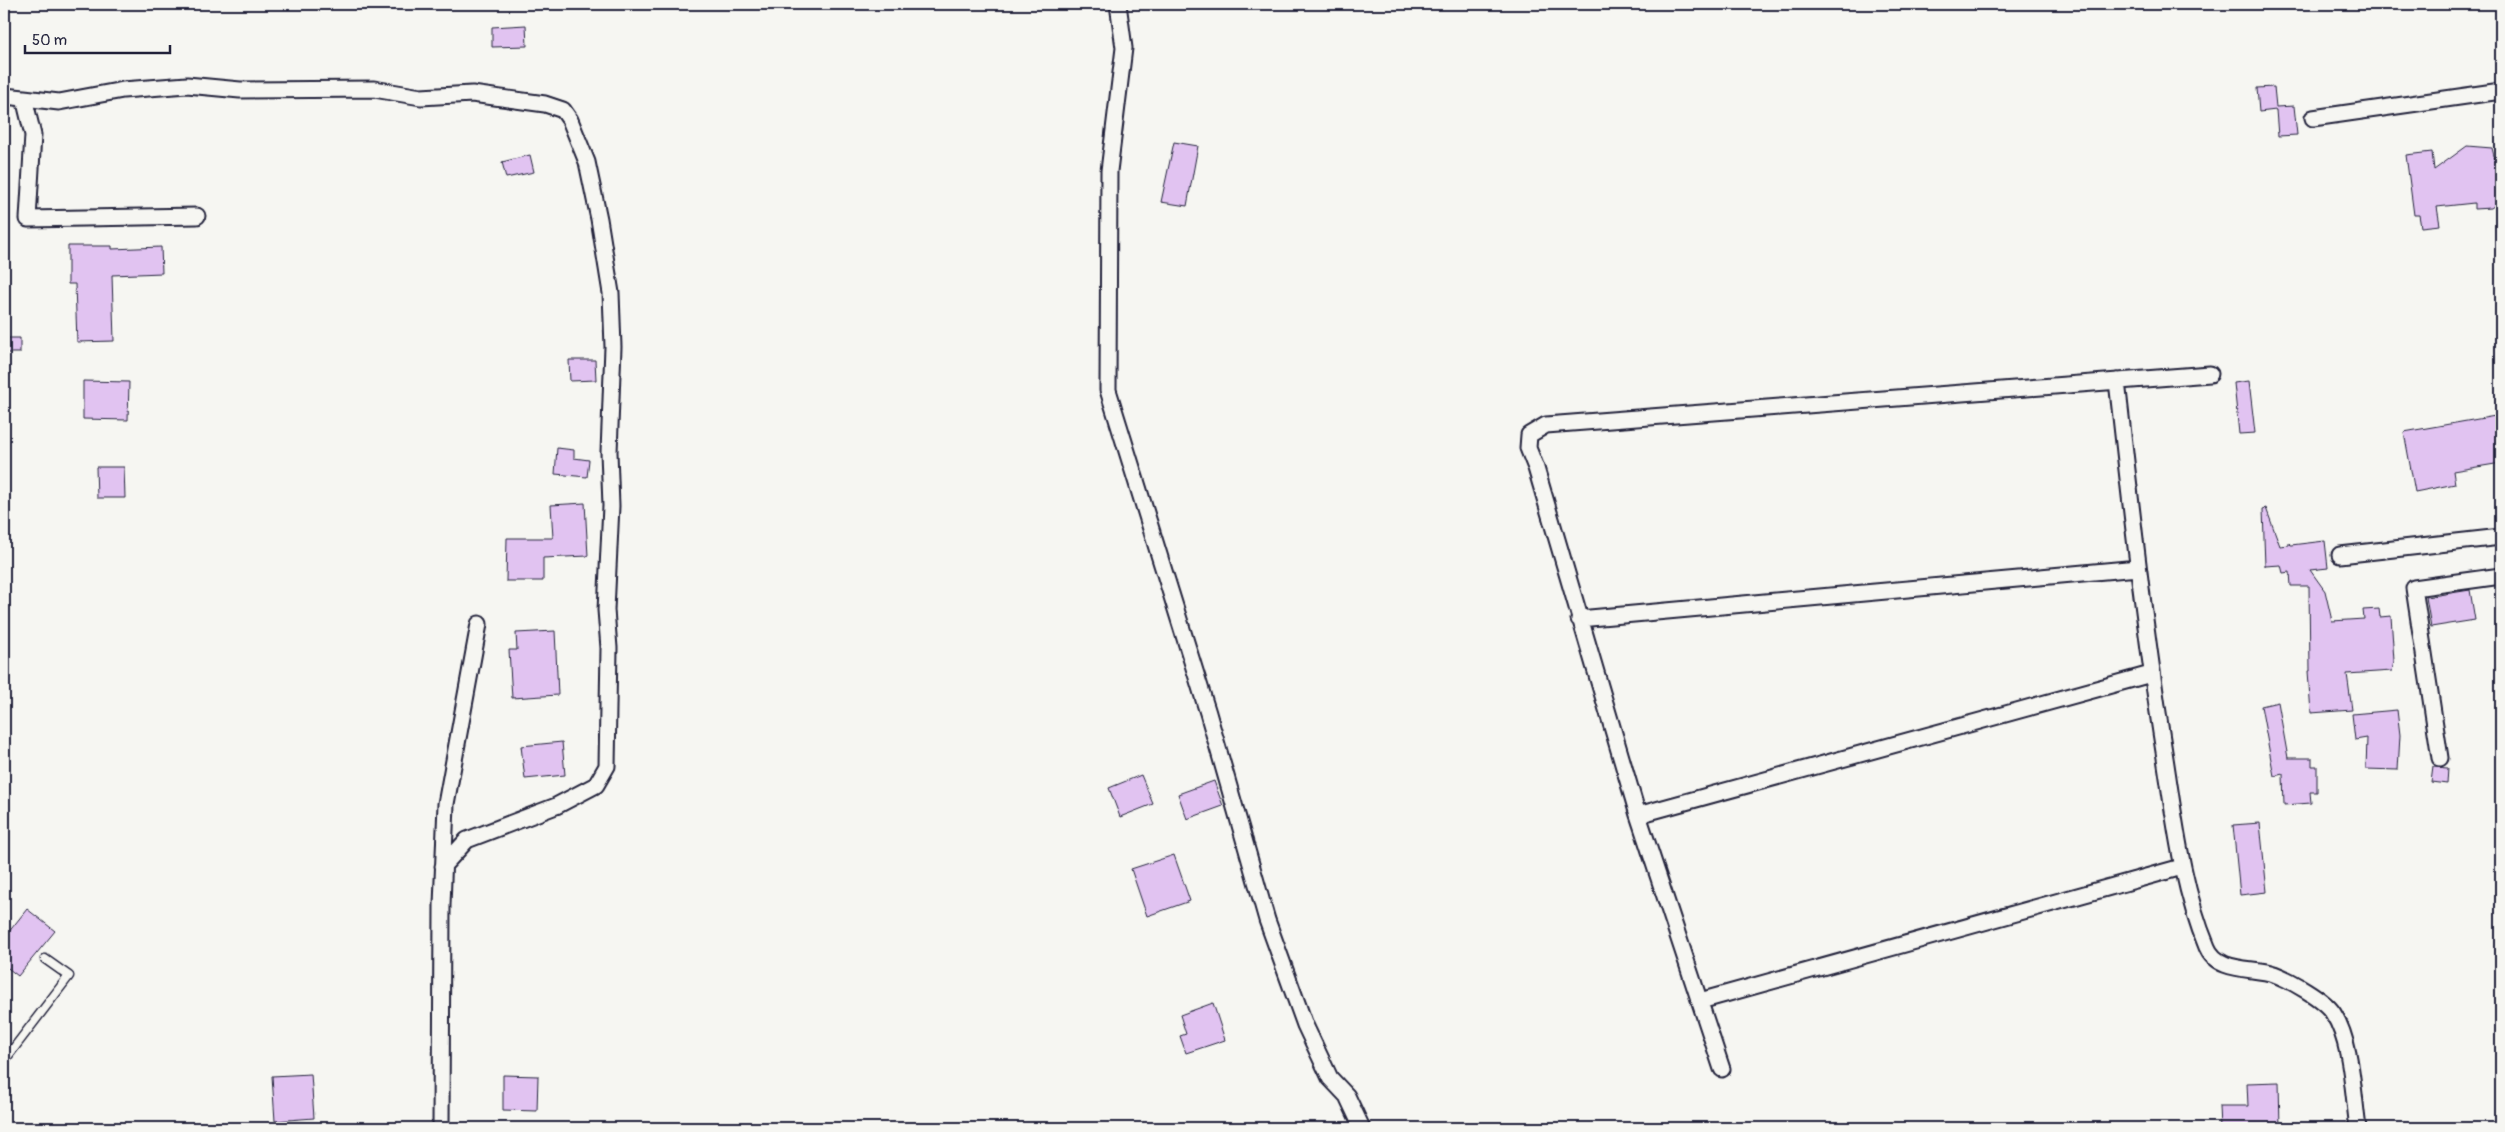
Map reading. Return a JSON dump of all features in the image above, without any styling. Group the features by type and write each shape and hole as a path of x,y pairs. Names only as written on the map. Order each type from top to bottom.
{"street":[{"path":"1118,4 1124,48 1110,171 1108,390 1208,713 1267,920 1305,1025 1330,1078 1347,1096 1362,1128"},
{"path":"4,96 59,102 123,90 187,85 240,90 374,89 421,97 472,94 545,104 563,110 570,120 587,162 611,294 613,347 609,452 611,506 606,610 609,648 607,766 596,785 556,806 467,840 443,866"},
{"path":"2313,118 2501,91"},
{"path":"24,98 33,135 28,219 198,216"},
{"path":"1722,1069 1638,815 1536,468 1528,448 1529,435 1546,424 2210,374"},
{"path":"2117,381 2152,674 2182,867 2207,950 2218,962 2239,969 2274,974 2308,991 2333,1011 2340,1025 2348,1057 2358,1128"},
{"path":"2340,555 2501,537"},
{"path":"1579,619 2138,568"},
{"path":"2440,758 2414,588 2501,576"},
{"path":"441,1128 443,866 446,804 479,624"},
{"path":"1638,815 2152,674"},
{"path":"1700,1001 2182,867"}],"lane":[{"path":"4,1061 69,976 46,959"}],"building":[{"path":"526,25 527,46 492,47 492,27"},
{"path":"2274,87 2276,107 2294,106 2297,135 2278,136 2276,110 2259,112 2257,88"},
{"path":"1174,142 1198,146 1187,206 1161,202"},
{"path":"2467,146 2492,148 2495,160 2501,164 2501,182 2499,183 2501,201 2491,208 2474,209 2474,203 2437,207 2440,225 2421,227 2419,215 2414,215 2406,155 2432,152 2434,170"},
{"path":"530,155 534,172 506,178 502,162"},
{"path":"68,246 112,246 112,249 161,247 162,273 112,275 114,341 77,342 75,284 68,284"},
{"path":"4,338 20,338 20,353 4,353"},
{"path":"569,360 595,360 596,380 570,381"},
{"path":"83,381 129,382 128,420 83,419"},
{"path":"2249,381 2255,433 2239,434 2234,383"},
{"path":"2501,415 2501,463 2453,471 2455,484 2415,492 2404,432"},
{"path":"557,448 574,450 574,458 589,460 587,477 555,474"},
{"path":"96,467 124,467 125,498 97,498"},
{"path":"585,503 588,556 543,558 543,581 506,581 507,538 553,538 551,505"},
{"path":"2266,508 2280,546 2289,545 2289,543 2291,545 2325,541 2328,568 2310,570 2325,591 2332,621 2364,619 2363,610 2379,609 2380,617 2391,616 2394,661 2392,671 2347,674 2352,710 2311,713 2308,671 2310,671 2309,586 2291,586 2290,572 2283,573 2281,565 2265,566 2263,509"},
{"path":"2470,590 2475,620 2431,627 2426,597"},
{"path":"555,631 558,695 512,698 509,650 517,650 516,633"},
{"path":"2278,702 2288,758 2312,758 2312,766 2317,766 2317,792 2310,792 2311,803 2284,805 2283,774 2274,776 2261,706"},
{"path":"2397,710 2400,735 2398,770 2366,769 2367,738 2355,740 2352,714"},
{"path":"562,742 565,775 525,779 521,746"},
{"path":"2433,767 2448,768 2447,784 2431,782"},
{"path":"1141,775 1153,804 1120,817 1109,788"},
{"path":"1214,781 1223,806 1187,819 1178,794"},
{"path":"2260,823 2267,892 2240,895 2233,825"},
{"path":"1174,855 1190,901 1147,916 1131,869"},
{"path":"27,909 55,931 18,976 4,965 4,938"},
{"path":"1213,1003 1225,1040 1186,1053 1180,1036 1186,1034 1180,1015"},
{"path":"311,1074 314,1118 275,1121 272,1076"},
{"path":"503,1075 538,1076 537,1111 503,1110"},
{"path":"2279,1082 2280,1128 2220,1128 2219,1106 2248,1106 2247,1083"}]}
